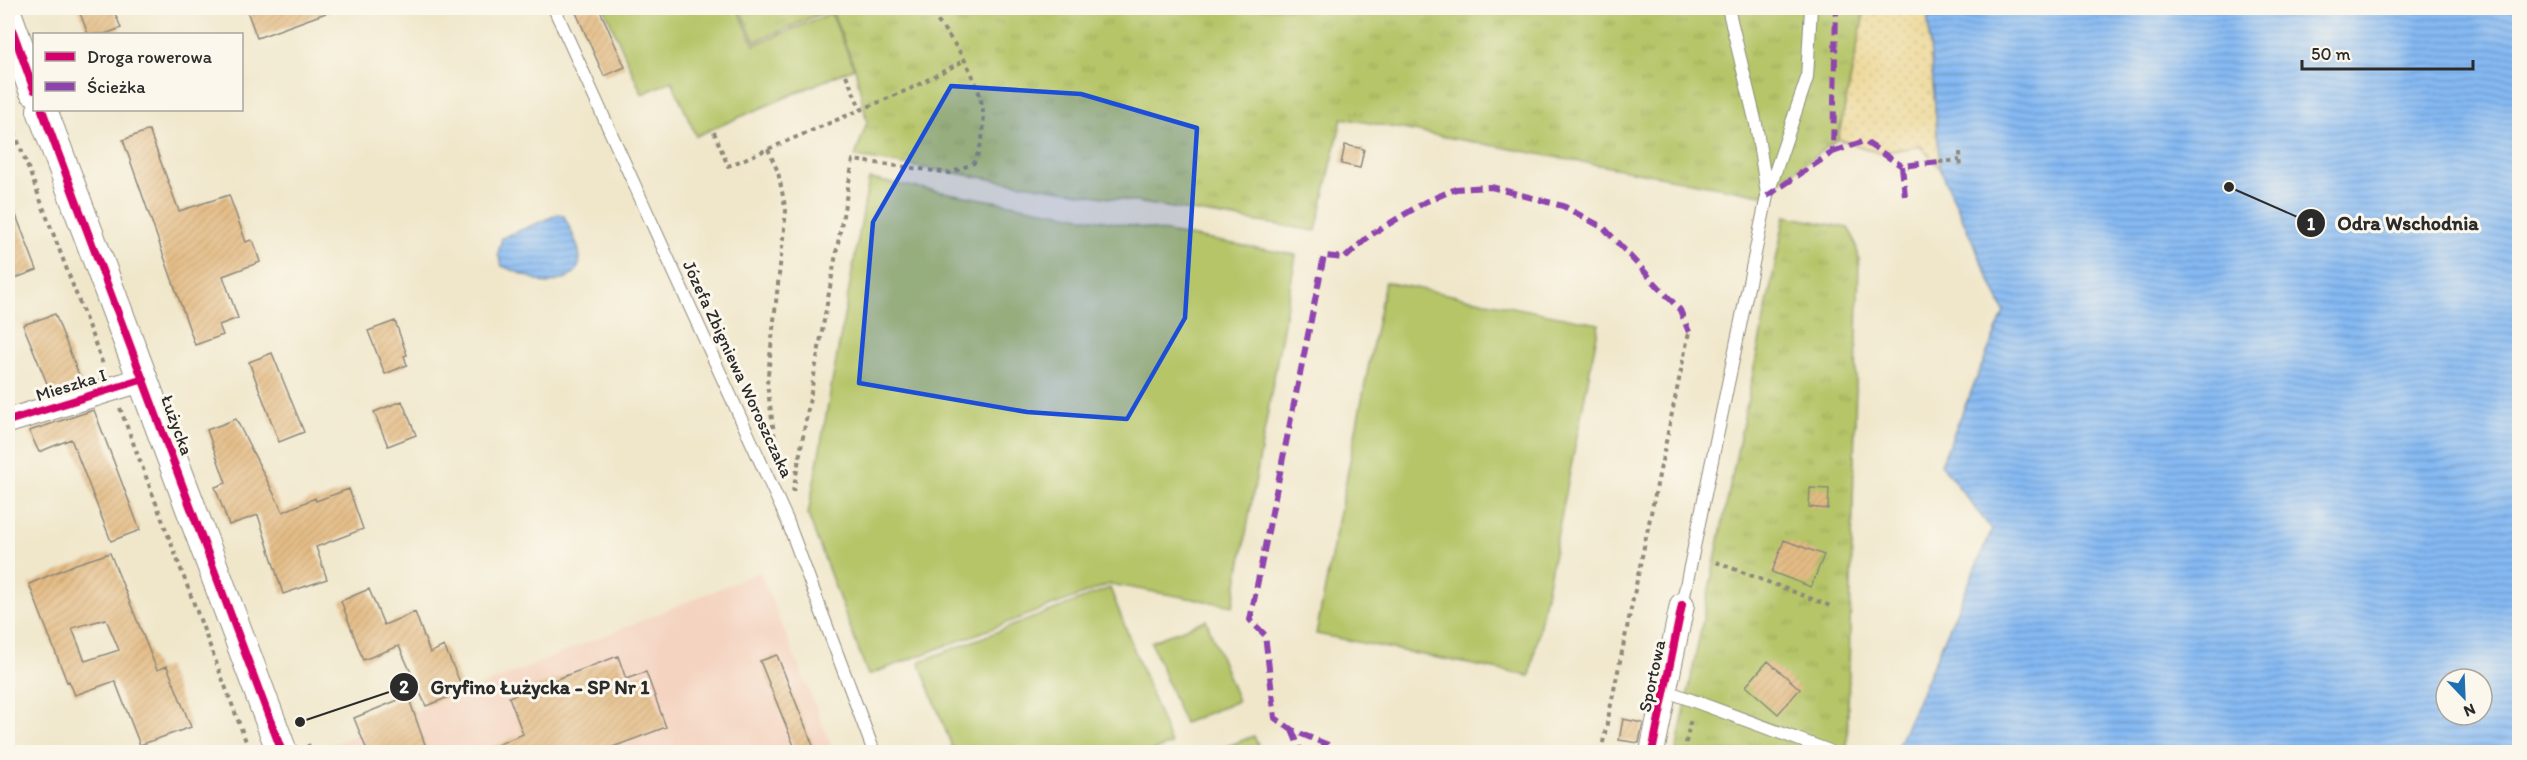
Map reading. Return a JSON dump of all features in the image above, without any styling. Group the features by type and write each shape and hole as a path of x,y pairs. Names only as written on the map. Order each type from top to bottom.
{"street":[{"path":"8,18 33,87"},
{"name":"Łużycka","path":"42,111 282,753"},
{"name":"Mieszka I","path":"8,421 144,379"},
{"name":"Sportowa","path":"1652,753 1682,605"}],"lane":[{"name":"Józefa Zbigniewa Woroszczaka","path":"554,8 787,520 874,753"},
{"path":"1728,8 1756,124 1767,196"},
{"path":"1682,605 1767,196 1807,78 1811,8"},
{"path":"1664,690 1827,750"}],"path":[{"path":"787,520 854,160 950,173 974,163 985,134 984,106 965,60 927,8"},
{"path":"714,132 728,166 910,89 965,60"},
{"path":"846,75 861,110"},
{"path":"8,115 250,753"},
{"path":"768,149 777,172 786,211 767,384 778,463"},
{"path":"1960,152 1961,170"},
{"path":"1939,162 1960,160"},
{"path":"1600,753 1689,332"},
{"path":"1716,562 1833,607"},
{"path":"1684,753 1695,700"}],"highlighted area":[{"path":"951,86 1081,94 1197,128 1185,318 1127,419 1027,412 859,383 873,222"}],"shaded area":[{"path":"760,572 834,752 314,752 486,684"}],"sand":[{"path":"1865,8 1927,8 1940,168 1920,146 1879,153 1838,139"}],"green space":[{"path":"604,8 737,8 754,45 831,13 854,68 696,136 672,81 642,94"},
{"path":"739,8 1865,8 1838,139 1762,195 1342,118 1316,231 855,157 867,122 855,68 831,9 755,42"},
{"path":"869,179 1296,255 1233,606 1110,584 868,675 808,515"},
{"path":"1785,216 1848,228 1854,238 1859,258 1847,752 1676,752"},
{"path":"1385,282 1599,324 1530,676 1316,634"},
{"path":"1110,588 1171,744 1150,752 954,752 919,662"},
{"path":"1206,620 1238,701 1184,723 1151,642"},
{"path":"1254,736 1261,752 1212,752"}],"water":[{"path":"1927,8 2519,8 2519,752 1895,752 1992,530 1941,464 2004,312 1940,168"},
{"path":"559,214 564,216 580,256 576,270 570,276 547,284 502,266 498,254 502,238"}],"building":[{"path":"78,8 113,8 121,28 108,33 88,33"},
{"path":"246,8 333,8 334,10 257,38"},
{"path":"574,8 599,8 625,67 604,76"},
{"path":"149,130 179,211 229,195 246,242 251,240 254,243 260,262 223,276 238,318 219,325 223,335 195,345 123,140"},
{"path":"1345,145 1364,149 1360,168 1341,164"},
{"path":"8,197 37,270 8,281"},
{"path":"55,314 82,383 51,393 23,325"},
{"path":"395,321 407,355 404,356 407,365 385,374 368,331"},
{"path":"272,353 304,432 279,442 249,362"},
{"path":"402,401 416,435 388,446 374,412"},
{"path":"94,410 140,530 111,541 71,439 39,452 29,431"},
{"path":"236,419 283,512 315,498 316,501 349,489 363,529 316,547 327,579 283,594 258,515 229,525 215,487 226,483 207,430"},
{"path":"1810,488 1829,489 1828,509 1809,507"},
{"path":"1784,540 1824,555 1811,587 1772,572"},
{"path":"110,553 157,670 167,666 191,727 140,745 115,681 75,695 69,681 67,682 29,584 76,564","holes":["106,619 119,650 85,661 72,628"]},
{"path":"369,589 384,625 415,612 430,653 444,646 464,691 426,706 399,646 363,660 341,601"},
{"path":"777,655 816,753 797,753 760,661"},
{"path":"618,656 626,679 646,672 666,727 597,753 478,753 523,734 509,697"},
{"path":"1768,661 1800,689 1778,714 1746,686"},
{"path":"408,696 428,753 368,753 354,718"},
{"path":"1623,719 1643,723 1639,743 1619,740"}],"marked path":[{"path":"1767,196 1833,152 1836,8"},
{"path":"1833,152 1864,141 1902,166"},
{"path":"1905,196 1902,166 1939,162"},
{"path":"1345,752 1292,730 1275,718 1265,635 1250,620 1324,256 1345,258 1369,236 1425,202 1456,189 1491,187 1563,206 1604,228 1680,310 1689,332"},
{"path":"1292,730 1301,752"}],"cycle path":[{"path":"8,18 33,87"},
{"path":"42,111 282,752"},
{"path":"8,421 144,379"},
{"path":"1652,752 1682,605"}],"place":[{"name":"Odra Wschodnia","path":"2229,187"},
{"name":"Gryfino Łużycka - SP Nr 1","path":"300,722"}]}
